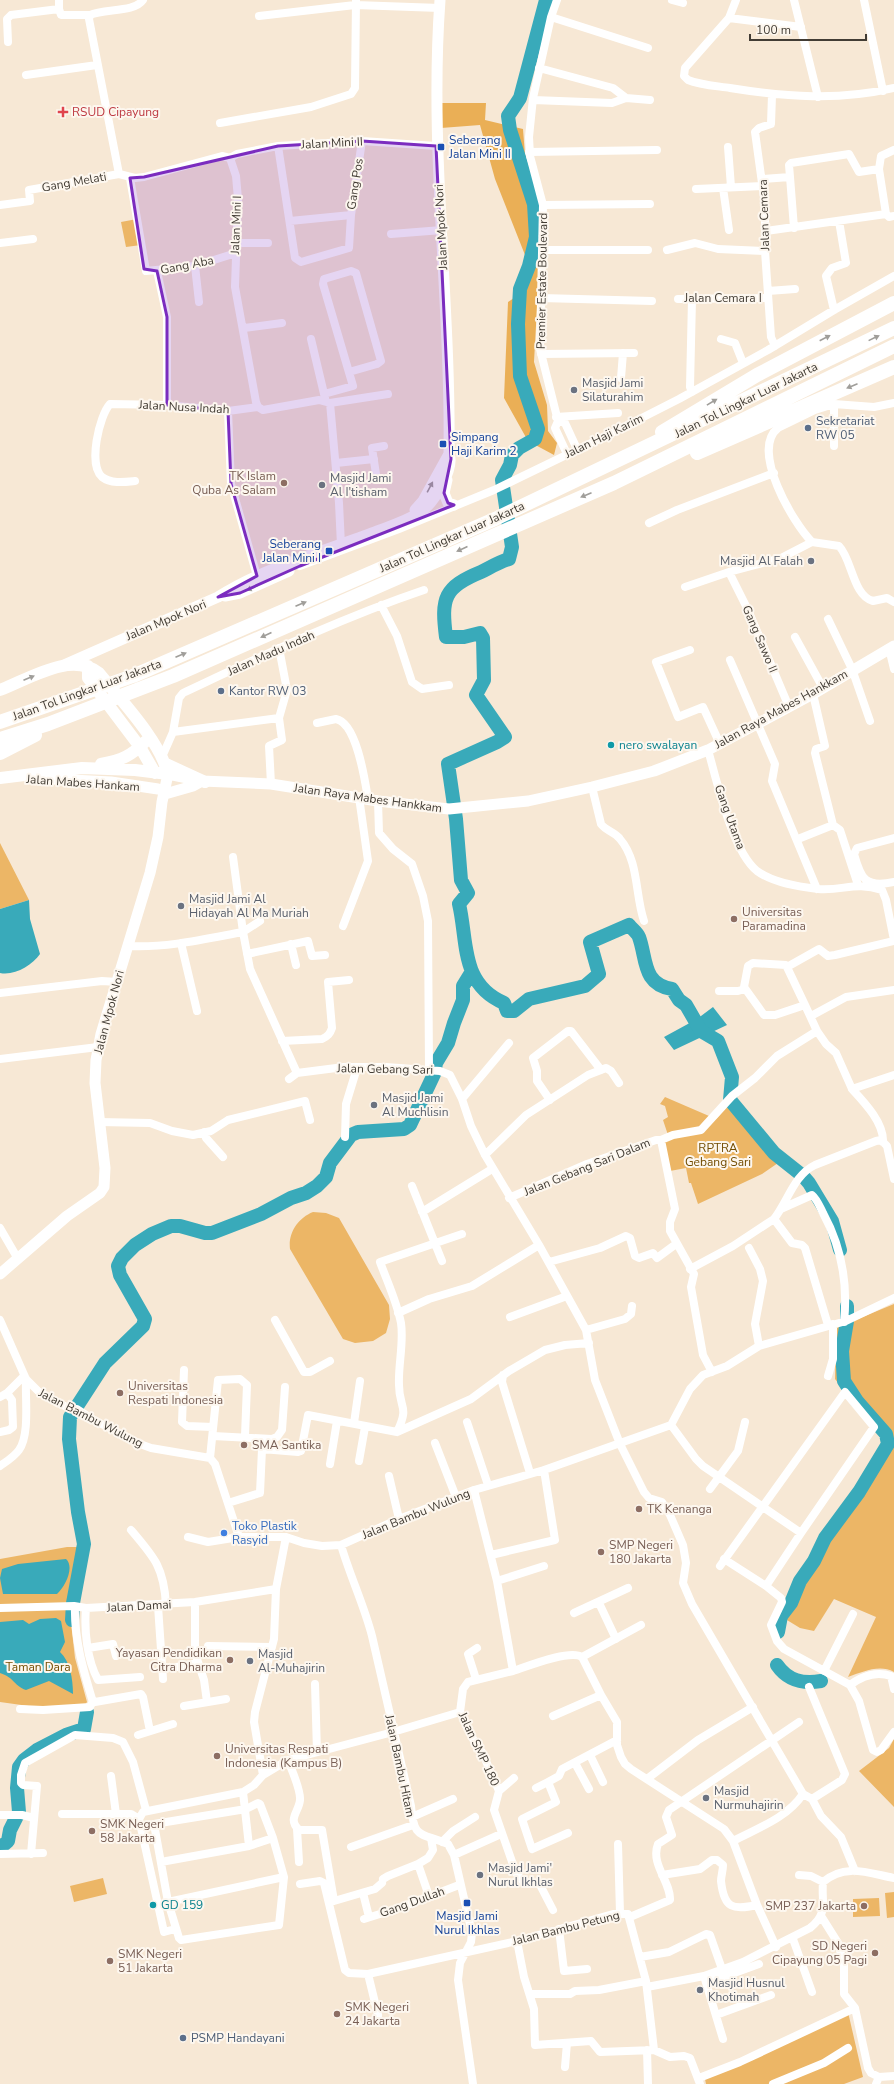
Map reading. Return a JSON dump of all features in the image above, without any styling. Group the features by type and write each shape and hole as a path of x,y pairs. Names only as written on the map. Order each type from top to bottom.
{"highway":[{"path":"582,479 757,375 894,303"},
{"name":"Jalan Tol Lingkar Luar Jakarta","path":"2,719 133,676 495,519 582,479 894,328"},
{"name":"Jalan Tol Lingkar Luar Jakarta","path":"0,739 48,724 173,676 498,534 614,483 894,346"},
{"path":"614,483 679,460 894,367"},
{"path":"0,753 26,740 48,724"}],"main road":[{"name":"Jalan Mpok Nori","path":"114,643 218,598 240,593 265,576 326,550 379,530 406,522 420,513 432,501 450,468 451,459 449,454 449,409 442,230 436,146 440,4"},
{"name":"Jalan Mpok Nori","path":"406,522 422,501 449,454"},
{"path":"450,468 445,497 448,503 454,505"},
{"name":"Jalan Mpok Nori","path":"265,576 300,566 326,550"},
{"path":"0,690 114,643"},
{"path":"92,672 100,652 114,643"},
{"name":"Jalan Raya Mabes Hankkam","path":"204,782 271,784 368,799 454,808 528,801 592,787 654,771 708,750 757,726 823,688 852,669 892,647"},
{"path":"58,667 69,665 92,672 140,724 165,765"},
{"name":"Jalan Mabes Hankam","path":"92,672 155,772"},
{"path":"82,768 126,758 134,754 149,738"},
{"name":"Jalan Mpok Nori","path":"0,1274 67,1216 100,1193 104,1187 105,1168 95,1077 98,1046 150,873 158,837 165,765"},
{"name":"Jalan Mabes Hankam","path":"4,778 82,768 155,772 165,765 204,782"},
{"name":"Jalan Mpok Nori","path":"155,772 162,795"},
{"name":"Jalan Mabes Hankam","path":"4,778 111,782 162,795"},
{"path":"162,795 204,782"}],"street":[{"path":"59,0 58,9 60,14 64,16 82,14 90,15 133,7 140,4 143,0"},
{"name":"Premier Estate Boulevard","path":"557,0 551,17 533,100 530,119 529,152 543,205 541,354 557,419 555,428 567,454"},
{"path":"672,0 683,3"},
{"path":"736,0 729,18 686,66 684,73 686,79 690,81 772,95 818,97 853,96 894,88"},
{"path":"794,0 818,97"},
{"path":"864,0 883,91"},
{"path":"259,16 326,7 336,8 356,2 440,4"},
{"path":"220,123 311,107 351,94 355,88 356,2"},
{"path":"8,42 6,21 9,16 13,14 58,9"},
{"path":"90,15 89,19 97,65 119,174 130,178 144,177 222,156 230,158"},
{"path":"551,17 648,48"},
{"path":"729,18 801,28"},
{"path":"26,75 97,65"},
{"path":"540,68 613,88 626,98"},
{"name":"Jalan Cemara","path":"772,95 771,124 757,129 755,132 763,183 766,231 765,250 771,338 775,346"},
{"path":"533,100 612,103 626,98 650,100"},
{"name":"Jalan Mini II","path":"230,158 237,154 278,146 362,141 436,146"},
{"name":"Gang Pos","path":"290,222 351,215 362,141"},
{"path":"278,146 295,258 301,262 347,249 349,246 351,215"},
{"path":"728,147 727,188 729,230"},
{"path":"529,152 657,150"},
{"path":"766,231 890,215 879,169 881,156 894,150"},
{"path":"794,228 790,177 791,163 847,153 850,155 859,172 879,169"},
{"name":"Jalan Mini I","path":"230,158 237,186 235,286 258,407"},
{"name":"Gang Melati","path":"0,205 30,201 29,190 119,174"},
{"path":"696,189 727,188 763,183 790,177"},
{"name":"Gang Aba","path":"130,178 146,271 195,266 236,253"},
{"path":"543,205 650,204"},
{"path":"834,310 826,276 832,268 845,263 839,221"},
{"path":"391,234 442,230"},
{"path":"0,243 33,239"},
{"path":"237,243 268,243"},
{"path":"667,250 695,243 718,249 765,250"},
{"path":"543,250 648,250"},
{"path":"195,266 199,302"},
{"path":"157,270 167,317 167,405"},
{"path":"326,400 352,387 323,281 324,279 351,271 356,273 381,361 377,364 349,372"},
{"name":"Jalan Haji Karim","path":"300,566 406,522 494,490 578,449 692,392 775,346 894,276"},
{"name":"Jalan Cemara I","path":"678,299 768,295 795,289"},
{"path":"541,298 652,301"},
{"path":"692,299 690,387 692,392"},
{"path":"244,328 282,323"},
{"path":"311,339 326,400 336,463 340,545"},
{"path":"721,339 736,343 743,363"},
{"path":"621,378 623,352"},
{"path":"541,354 634,353"},
{"path":"258,407 263,410 319,400 388,394"},
{"path":"812,542 794,520 780,494 768,449 772,434 778,428 815,410 834,404 874,407 894,403"},
{"name":"Jalan Nusa Indah","path":"135,481 110,481 103,478 97,469 95,454 101,417 110,404 167,405 228,411 258,407"},
{"path":"834,404 834,446"},
{"path":"228,411 231,484 265,576"},
{"path":"557,419 569,416 618,413"},
{"path":"557,419 565,423 578,449"},
{"path":"376,474 373,448 384,446"},
{"path":"336,463 374,459"},
{"path":"649,523 677,510 774,474"},
{"path":"685,587 729,572 781,558 812,542 839,546 843,551 857,585 865,597 873,601 887,598 894,602"},
{"name":"Gang Sawo II","path":"729,572 748,610 790,707"},
{"name":"Jalan Madu Indah","path":"165,765 179,698 183,694 278,648 381,605 424,590"},
{"path":"381,605 397,636 412,682 422,689 449,685"},
{"path":"828,619 852,669 870,721"},
{"path":"795,637 823,688"},
{"path":"892,647 894,669"},
{"path":"271,784 269,746 282,740 279,718 287,690 278,648"},
{"path":"690,650 656,662 678,717 703,707 720,744"},
{"path":"730,660 775,766 772,781 798,839 817,889"},
{"path":"787,967 819,949 825,955 835,955 894,940 886,900 882,891 869,886 858,885 842,831 833,826 815,753 816,749 825,746 813,694"},
{"path":"173,732 279,718"},
{"path":"317,723 336,718 346,725 360,758 368,799 379,833 393,850 407,858 412,864 425,903 428,921 429,1070"},
{"name":"Gang Utama","path":"708,750 731,826 745,857 751,865 773,880 817,889 831,890 858,885"},
{"path":"592,787 601,824 604,828 620,838 630,858 635,871 640,909 644,921"},
{"path":"343,926 368,861 368,799"},
{"path":"798,839 833,826"},
{"path":"894,838 857,848 854,854 859,874 866,880 880,885 894,882"},
{"path":"233,857 243,932 250,969 297,1073 289,1079"},
{"path":"128,946 142,947 181,943 243,932 260,921"},
{"path":"247,954 309,941 312,956 325,955"},
{"path":"181,943 197,1011"},
{"path":"291,944 296,965"},
{"path":"805,1005 775,1015 764,1015 745,989 744,980 750,964 786,965 811,1016 816,1031 826,1044 836,1053 852,1089 868,1107 882,1132 883,1142"},
{"path":"282,1041 322,1039 326,1037 332,1028 328,982 349,980"},
{"path":"0,993 102,981 117,982"},
{"path":"719,991 738,991 745,989"},
{"path":"811,1016 846,997 894,990"},
{"path":"550,1100 537,1081 537,1070 533,1058 568,1031 571,1031 600,1070"},
{"path":"661,1140 673,1135 701,1130 729,1099 755,1078 777,1056 816,1031"},
{"path":"462,1099 509,1043"},
{"path":"0,1059 98,1046"},
{"name":"Jalan Gebang Sari","path":"297,1073 329,1068 357,1068 429,1070 440,1071 450,1075 462,1099 471,1126 492,1169 539,1245 586,1330 595,1380 620,1444 644,1492 649,1498 662,1502 683,1545 686,1563 683,1583 692,1604 803,1794"},
{"path":"345,1138 346,1104 357,1068"},
{"path":"485,1155 526,1115 588,1075 606,1068 611,1071 619,1083"},
{"path":"852,1089 894,1075"},
{"path":"99,1122 150,1123 172,1131 193,1136 211,1131 228,1120 305,1101 310,1120"},
{"path":"204,1132 206,1138 223,1157"},
{"name":"Jalan Gebang Sari Dalam","path":"509,1198 587,1164 656,1140 661,1140 675,1209 669,1227 676,1244 694,1274 691,1287 703,1355 712,1372"},
{"path":"690,1268 733,1246 774,1219 783,1208 797,1180 815,1165 881,1140 887,1146 894,1179"},
{"path":"422,1212 492,1169"},
{"path":"412,1186 442,1260"},
{"path":"783,1208 812,1195 832,1230 837,1243 844,1281 848,1320"},
{"path":"774,1219 792,1243 802,1245 805,1248 830,1325 833,1359 828,1376"},
{"path":"0,1228 18,1259"},
{"path":"397,1432 404,1419 404,1410 399,1386 401,1329 398,1313 380,1262 435,1245 462,1234"},
{"path":"548,1262 600,1248 626,1236 630,1238 635,1256 639,1258 653,1253 658,1258 676,1244"},
{"path":"398,1313 429,1299 472,1286 539,1245"},
{"path":"749,1248 760,1269 763,1281 755,1324 758,1346"},
{"path":"510,1317 567,1296"},
{"path":"801,1532 762,1508 696,1459 671,1425 694,1383 703,1375 727,1366 758,1346 848,1320 894,1298"},
{"path":"586,1330 625,1319 631,1314 632,1306"},
{"name":"Jalan Bambu Wulung","path":"0,1320 25,1378 39,1392 140,1444 151,1448 210,1458"},
{"path":"275,1320 304,1372 310,1372 330,1361"},
{"path":"228,1503 260,1493 262,1449 300,1452 303,1448 308,1415 397,1432 471,1399 503,1374 551,1348 589,1343"},
{"path":"184,1370 182,1422 187,1426 213,1427"},
{"path":"503,1374 502,1382 530,1473"},
{"path":"0,1432 9,1430 13,1427 12,1400 3,1395 25,1378"},
{"path":"0,1466 14,1455 22,1444 25,1431 25,1378"},
{"path":"239,1536 215,1464 210,1458 218,1380 240,1379 247,1385 245,1436"},
{"path":"354,1423 360,1381"},
{"path":"213,1436 245,1436 272,1439 280,1434 285,1387"},
{"path":"766,1586 801,1532 874,1427 845,1392 722,1562 766,1586 782,1599 771,1625 777,1641 784,1649 850,1685 859,1701 874,1750 877,1752 881,1750 894,1732"},
{"path":"330,1464 337,1421"},
{"path":"467,1422 488,1485"},
{"path":"710,1489 738,1451 745,1422"},
{"name":"Jalan Bambu Wulung","path":"188,1537 208,1542 239,1536 286,1537 304,1543 322,1546 341,1545 399,1519 474,1490 544,1470 671,1425"},
{"path":"359,1461 365,1427"},
{"path":"434,1443 456,1497"},
{"path":"491,1555 552,1542 555,1539 544,1470"},
{"path":"389,1476 399,1519"},
{"path":"474,1490 497,1581 513,1670"},
{"path":"131,1530 146,1547 161,1570 163,1679"},
{"path":"263,1775 254,1722 257,1703 272,1647 276,1589 286,1537"},
{"name":"Jalan Bambu Hitam","path":"341,1545 348,1570 367,1615 412,1821 418,1833 448,1844 454,1855"},
{"path":"497,1581 544,1566"},
{"path":"574,1613 599,1603 628,1588"},
{"name":"Jalan Damai","path":"0,1608 73,1606 86,1608 162,1605 194,1602 276,1589"},
{"path":"194,1602 195,1653 204,1680 207,1702"},
{"path":"599,1603 616,1639"},
{"path":"20,1709 43,1710 90,1707 93,1701 80,1656 73,1606"},
{"path":"86,1608 85,1619 88,1648 98,1680 140,1677"},
{"path":"824,1670 853,1614"},
{"path":"582,1657 641,1625"},
{"path":"88,1648 113,1644 116,1656"},
{"path":"208,1646 272,1647"},
{"path":"477,1648 468,1654 476,1679 566,1655 576,1654 582,1657 600,1695 617,1722 620,1757 625,1764 724,1830 733,1841 757,1905 776,1947"},
{"path":"177,1667 198,1663"},
{"path":"850,1685 860,1678 885,1674 891,1676 894,1689"},
{"name":"Jalan SMP 180","path":"476,1679 465,1685 460,1712 475,1743 482,1752 499,1791 494,1810 501,1834 516,1873 526,1884 539,1883 553,1910"},
{"path":"315,1684 317,1752"},
{"path":"809,1688 845,1774 842,1780 812,1799"},
{"path":"93,1701 141,1694 143,1697 150,1731"},
{"path":"553,1716 600,1695"},
{"path":"184,1706 226,1699"},
{"path":"647,1779 698,1740 753,1707"},
{"name":"Jalan SMP 180","path":"243,1792 254,1785 263,1775 288,1760 393,1732 460,1712"},
{"path":"630,1917 670,1900 670,1893 657,1862 657,1846 672,1835 666,1814 681,1801 799,1722"},
{"path":"138,1735 173,1724"},
{"path":"31,1854 37,1786 23,1785 21,1783 22,1767 30,1759 75,1735 113,1738 123,1742 133,1762 146,1810"},
{"path":"536,1788 559,1776 562,1770 618,1740"},
{"path":"590,1755 603,1782"},
{"path":"288,1760 300,1792 300,1802 293,1817 297,1829 299,1862"},
{"path":"575,1763 589,1789"},
{"path":"111,1776 116,1814"},
{"path":"499,1791 514,1778"},
{"path":"548,1782 556,1802 522,1819 530,1848 533,1849 568,1833"},
{"path":"139,1819 146,1810 227,1797 243,1792 249,1846"},
{"path":"733,1841 786,1812 798,1803 803,1794 812,1799 821,1816 828,1825 836,1830 845,1844 855,1871"},
{"path":"351,1847 412,1821 453,1799"},
{"path":"260,1804 273,1838 284,1878 278,1926 181,1940 177,1936 168,1902 155,1823 246,1809 260,1804"},
{"path":"62,1814 131,1814 139,1819 164,1932 175,1929"},
{"path":"0,1815 18,1815 34,1818"},
{"path":"442,1842 453,1831 475,1817"},
{"path":"297,1829 322,1830 326,1880 335,1901 378,1888 388,1876 418,1864 432,1854 431,1838"},
{"path":"473,2084 458,1980 460,1963 471,1942 472,1933 459,1885 454,1855 501,1834"},
{"path":"161,1862 249,1846 273,1838"},
{"path":"618,1844 620,1913"},
{"path":"0,1854 31,1854 43,1852"},
{"path":"662,1875 700,1869 712,1860 717,1860 723,1866 721,1881 723,1894 729,1904 737,1908 757,1905"},
{"path":"418,1864 430,1896"},
{"path":"823,1882 833,1874 842,1871 855,1871 894,1878"},
{"path":"799,1876 811,1876 823,1882"},
{"path":"168,1902 284,1878"},
{"path":"300,1884 326,1880"},
{"name":"Jalan Bambu Petung","path":"326,1880 345,1970 349,1973 368,1974 517,1941 620,1913 628,1914 646,1984 650,2050 648,2084"},
{"path":"706,1979 722,1970 776,1947 818,1922 824,1906 823,1882"},
{"name":"Gang Dullah","path":"363,1893 367,1918 459,1885"},
{"path":"821,1916 838,1943 844,1964 844,1994 856,2008 868,2068 877,2081 894,2076"},
{"path":"559,1929 564,1971 587,1969"},
{"path":"640,1957 669,1952 706,1934 710,1936 722,1970"},
{"path":"793,1938 812,1992"},
{"path":"517,1941 524,1978 534,2008 534,2043 536,2046 591,2041 600,2052 650,2050 670,2056 684,2056 690,2058 700,2081 856,2008"},
{"path":"530,1994 570,1994 575,1991 706,1979 759,1964"},
{"path":"368,1974 378,2015"},
{"path":"706,1979 723,2039"},
{"path":"716,2015 771,1995"},
{"path":"565,2067 567,2043"},
{"path":"773,2084 824,2063 848,2048"}],"highlighted area":[{"path":"362,141 436,146 451,459 444,493 448,503 454,505 300,566 240,593 218,597 257,576 231,484 228,411 167,405 167,317 157,271 144,269 130,178 144,177 278,146"}],"green space":[{"path":"137,219 141,245 126,247 121,222"},
{"path":"0,843 29,900 0,909"},
{"name":"RPTRA Gebang Sari","path":"665,1097 716,1119 730,1103 778,1163 762,1174 698,1204 691,1183 689,1183 686,1168 670,1171 663,1140 668,1135 663,1120 668,1117 665,1106 660,1104"},
{"path":"313,1212 326,1213 339,1218 389,1305 390,1319 386,1333 373,1341 355,1343 343,1339 290,1249 292,1232 295,1227 303,1218"},
{"path":"894,1304 894,1439 857,1408 835,1379 836,1328"},
{"path":"894,1439 894,1672 877,1669 865,1671 848,1677 876,1617 834,1599 814,1631 800,1628 782,1617"},
{"name":"Taman Dara","path":"67,1547 82,1547 70,1614 75,1658 87,1702 85,1705 43,1708 0,1702 0,1559"},
{"path":"894,1739 894,1807 859,1771 889,1748"},
{"path":"103,1878 107,1894 74,1902 70,1886"},
{"path":"894,1892 894,1917 887,1918 885,1893"},
{"path":"879,1898 880,1916 853,1917 853,1899"},
{"path":"848,2012 863,2077 844,2084 706,2084 705,2079"}],"shaded area":[{"path":"442,103 486,103 485,120 523,129 525,155 539,195 542,217 534,362 547,405 548,431 557,443 554,455 528,441 504,398 508,302 517,296 525,255 495,179 480,125 441,128"}],"water":[{"path":"29,900 30,919 40,954 23,969 11,973 0,973 0,909"},
{"path":"713,1007 727,1025 674,1050 664,1037 697,1019"},
{"path":"66,1559 70,1567 68,1577 63,1587 57,1594 3,1594 0,1578 2,1569 18,1564"},
{"path":"56,1618 61,1621 65,1642 60,1652 69,1665 73,1694 49,1681 26,1690 9,1677 0,1673 0,1622 23,1620 29,1624 40,1619"}],"waterway":[{"path":"546,0 520,98 508,116 510,130 534,204 536,237 529,266 520,289 518,324 520,376 538,429 535,439 519,448 512,455 510,465 502,480 512,547 509,559 459,583 452,589 448,596 445,603 444,612 446,637 464,637 480,633 483,638 484,680 476,695 505,737 448,764 456,819 461,880 468,893 459,904 468,961 480,985 490,995 504,1003 507,1011 514,1011 529,999 585,986 599,974 590,942 629,925 639,937 650,976 655,982 672,989 679,1000 686,1005 701,1031 718,1041 732,1077 730,1100 774,1153 803,1176 809,1183 832,1221 840,1250"},
{"path":"435,1069 436,1063 448,1043 463,1000 463,986 471,973"},
{"path":"72,1620 73,1603 84,1544 78,1512 69,1439 70,1417 105,1363 143,1326 145,1319 120,1275 118,1266 122,1258 135,1245 152,1234 171,1226 180,1226 205,1233 212,1233 261,1214 291,1198 306,1193 317,1186 326,1177 330,1163 351,1135 358,1132 404,1129 410,1125 435,1072"},
{"path":"778,1632 781,1616 791,1603 800,1581 814,1561 825,1538 859,1492 888,1444 886,1434 857,1401 844,1381 842,1351 847,1321 847,1306"},
{"path":"777,1665 786,1675 796,1680 808,1682 821,1681"},
{"path":"0,1848 8,1841 10,1830 19,1812 17,1788 19,1767 24,1760 37,1750 66,1735 84,1729 87,1712"}],"place":[{"name":"RSUD Cipayung","path":"63,112"},
{"name":"Seberang Jalan Mini II","path":"441,147"},
{"name":"Masjid Jami Silaturahim","path":"574,390"},
{"name":"Sekretariat RW 05","path":"808,428"},
{"name":"Simpang Haji Karim 2","path":"443,444"},
{"name":"TK Islam Quba As Salam","path":"284,483"},
{"name":"Masjid Jami Al I'tisham","path":"322,485"},
{"name":"Seberang Jalan Mini I","path":"329,551"},
{"name":"Masjid Al Falah","path":"811,561"},
{"name":"Kantor RW 03","path":"221,691"},
{"name":"nero swalayan","path":"611,745"},
{"name":"Masjid Jami Al Hidayah Al Ma Muriah","path":"181,906"},
{"name":"Universitas Paramadina","path":"734,919"},
{"name":"Masjid Jami Al Muchlisin","path":"374,1105"},
{"name":"Universitas Respati Indonesia","path":"120,1393"},
{"name":"SMA Santika","path":"244,1445"},
{"name":"TK Kenanga","path":"639,1509"},
{"name":"Toko Plastik Rasyid","path":"224,1533"},
{"name":"SMP Negeri 180 Jakarta","path":"601,1552"},
{"name":"Yayasan Pendidikan Citra Dharma","path":"230,1660"},
{"name":"Masjid Al-Muhajirin","path":"250,1661"},
{"name":"Universitas Respati Indonesia (Kampus B)","path":"217,1756"},
{"name":"Masjid Nurmuhajirin","path":"706,1798"},
{"name":"SMK Negeri 58 Jakarta","path":"92,1831"},
{"name":"Masjid Jami' Nurul Ikhlas","path":"480,1875"},
{"name":"Masjid Jami Nurul Ikhlas","path":"467,1903"},
{"name":"GD 159","path":"153,1905"},
{"name":"SMP 237 Jakarta","path":"864,1906"},
{"name":"SD Negeri Cipayung 05 Pagi","path":"875,1953"},
{"name":"SMK Negeri 51 Jakarta","path":"110,1961"},
{"name":"Masjid Husnul Khotimah","path":"700,1990"},
{"name":"SMK Negeri 24 Jakarta","path":"337,2014"},
{"name":"PSMP Handayani","path":"183,2038"}]}
